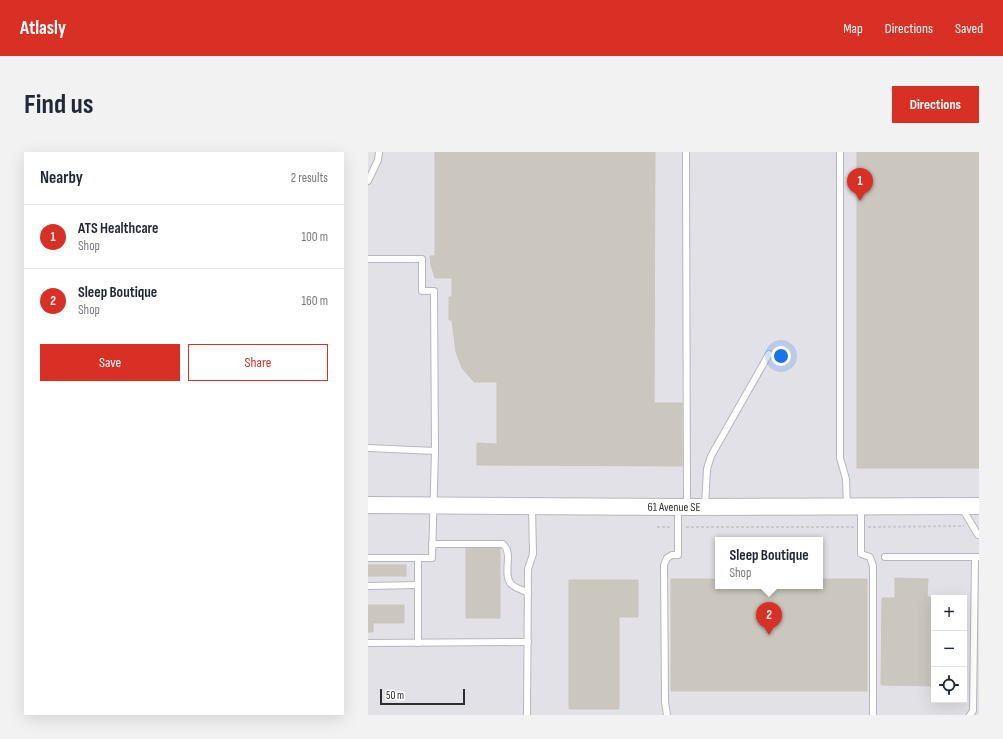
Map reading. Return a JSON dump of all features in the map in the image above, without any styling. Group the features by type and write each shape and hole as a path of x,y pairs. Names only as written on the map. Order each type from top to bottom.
{"street":[{"name":"61 Avenue SE","path":"368,505 682,507 979,506"}],"lane":[{"path":"368,181 378,160 379,152"},
{"path":"667,715 665,702 664,565 667,558 672,555 678,555 678,527 682,507 686,152"},
{"path":"840,152 840,458 861,527 861,554 870,557 873,566 873,715"},
{"path":"368,259 422,259 422,291 434,291 435,451 432,558 368,558"},
{"path":"705,507 707,469 711,456 769,354"},
{"path":"368,448 435,451"},
{"path":"527,715 528,569 533,554 532,506"},
{"path":"961,507 979,535"},
{"path":"432,544 503,544 506,546 508,552 508,580 514,586 528,593"},
{"path":"885,557 977,557 973,711 970,715"},
{"path":"418,558 418,643"},
{"path":"368,586 418,585"},
{"path":"368,643 528,642"}],"path":[{"path":"657,527 972,526"}],"shaded area":[{"path":"368,152 979,152 979,715 368,715"}],"building":[{"path":"435,152 655,152 654,403 682,403 682,466 477,465 477,443 497,444 497,382 474,382 462,368 456,352 452,320 449,320 449,297 452,297 452,278 435,278 431,265 430,256 435,256"},
{"path":"857,152 979,152 979,468 857,468"},
{"path":"466,547 500,547 500,618 466,618"},
{"path":"368,565 406,565 406,576 368,576"},
{"path":"895,578 928,579 927,597 931,597 931,686 881,685 882,598 895,598"},
{"path":"671,579 715,579 715,589 823,589 823,579 867,579 867,691 671,691"},
{"path":"569,580 638,580 638,617 619,617 619,709 569,709"},
{"path":"368,605 404,605 404,623 373,623 373,632 368,632"}],"place":[{"name":"ATS Healthcare","path":"860,201"},
{"name":"Sleep Boutique","path":"769,635"}]}
